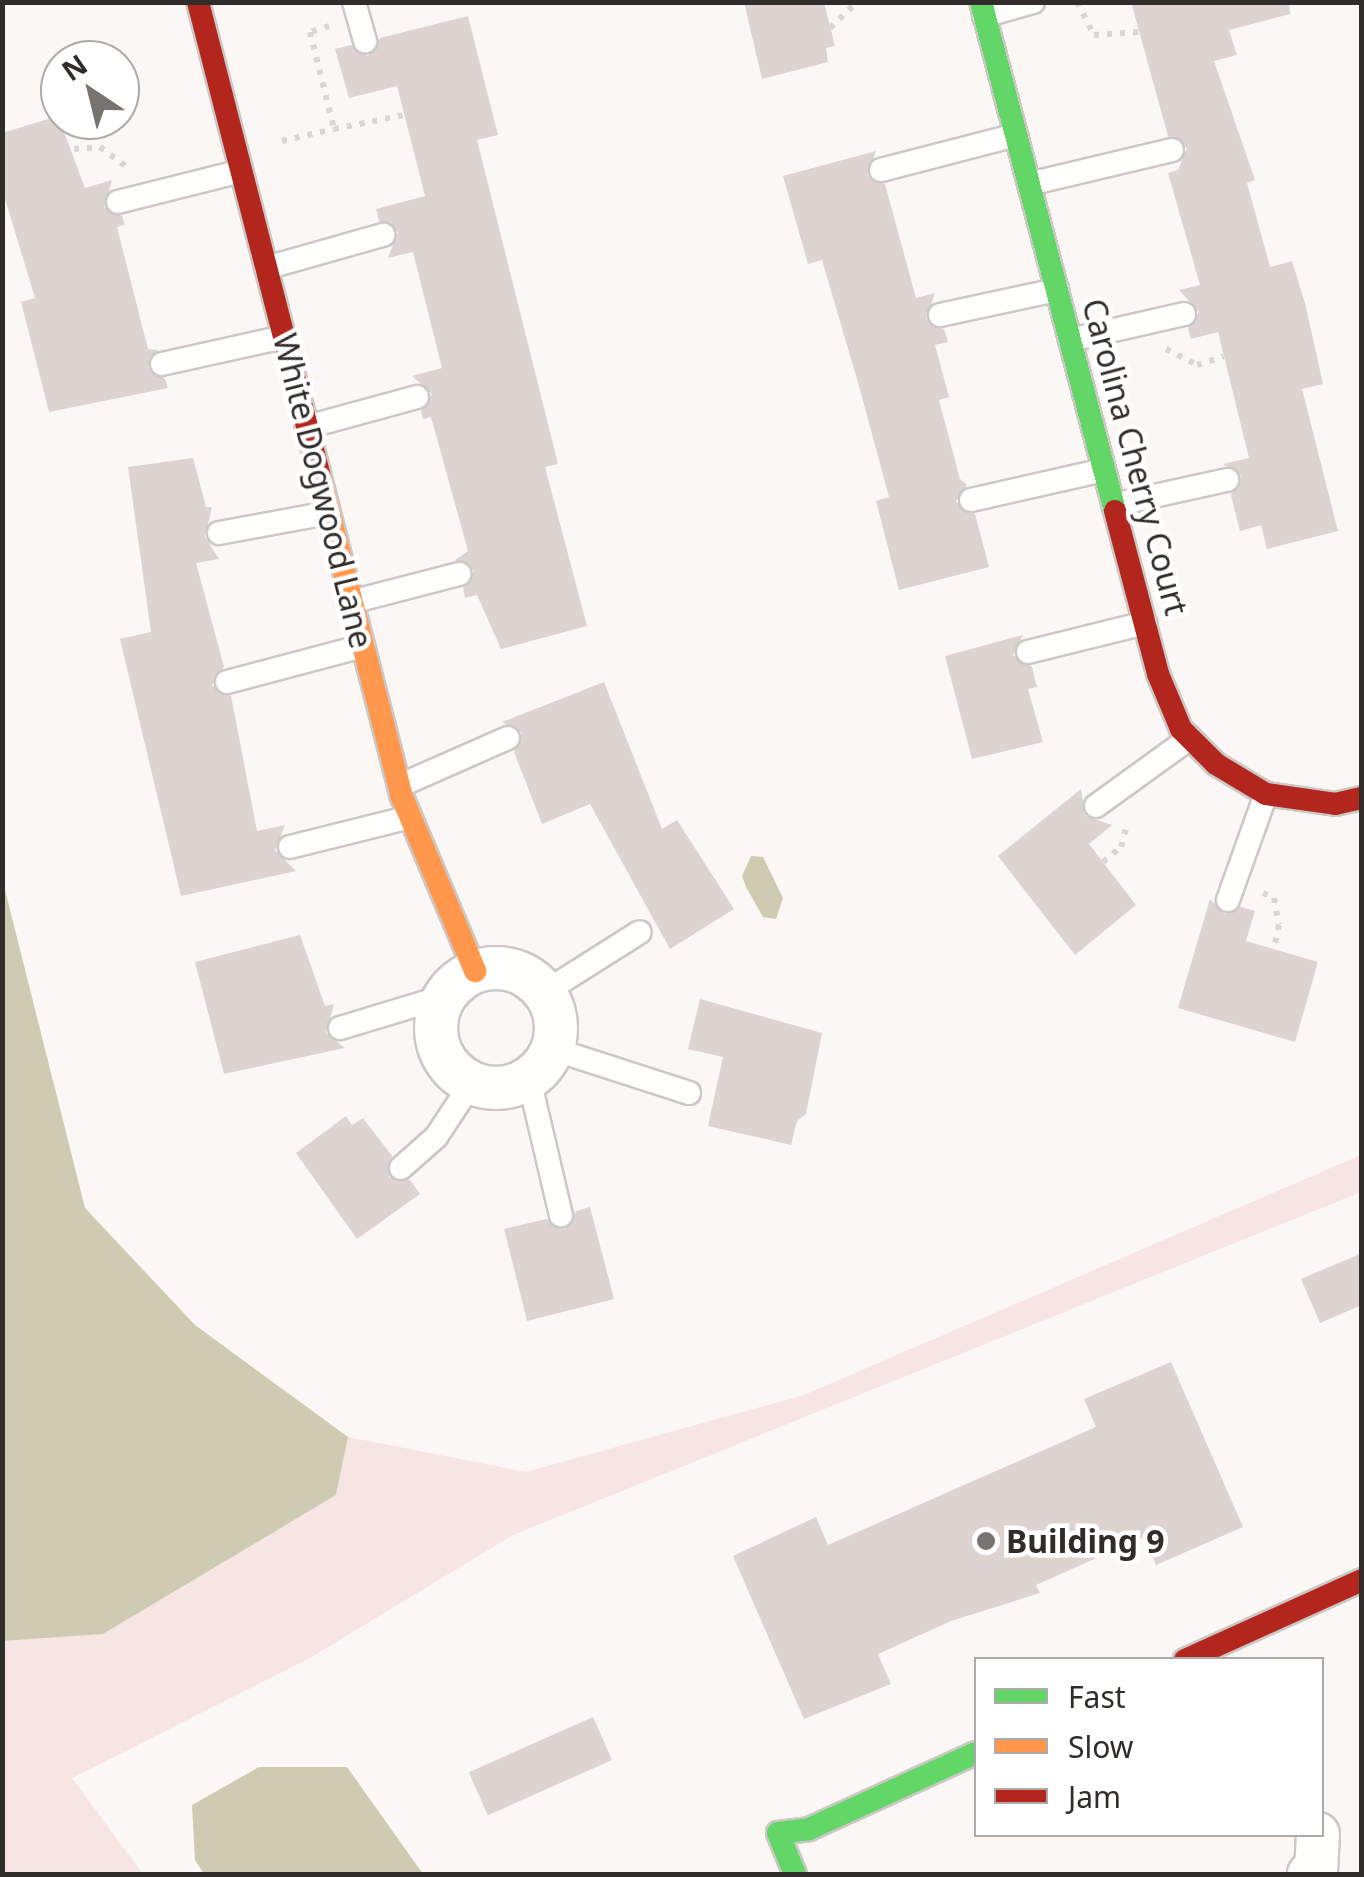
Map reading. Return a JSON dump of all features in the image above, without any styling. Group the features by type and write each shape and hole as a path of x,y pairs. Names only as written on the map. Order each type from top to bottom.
{"street":[{"name":"White Dogwood Lane","path":"198,2 399,786 459,984 435,1036 453,1072 470,1084"},
{"name":"Carolina Cherry Court","path":"982,9 1158,674 1190,738 1216,764 1266,794 1335,804 1362,798"},
{"path":"459,984 514,970 545,992 557,1029 541,1064 490,1089 470,1084"},
{"path":"1198,1657 1230,1650 1362,1580"},
{"path":"795,1874 778,1833 808,1829 974,1754"},
{"path":"1309,1874 1316,1872 1318,1837"}],"lane":[{"path":"982,9 1033,2"},
{"path":"356,10 366,41"},
{"path":"881,170 1016,136"},
{"path":"1029,184 1172,150"},
{"path":"126,200 241,171"},
{"path":"266,268 383,235"},
{"path":"940,315 1056,290"},
{"path":"1070,340 1184,314"},
{"path":"162,364 284,338"},
{"path":"307,427 417,396"},
{"path":"971,500 1104,470"},
{"path":"1114,504 1227,480"},
{"path":"219,533 328,513"},
{"path":"351,602 459,574"},
{"path":"1028,652 1145,623"},
{"path":"228,682 363,646"},
{"path":"399,786 508,738"},
{"path":"1096,806 1190,738"},
{"path":"1231,891 1266,794"},
{"path":"290,847 410,817"},
{"path":"545,992 640,932"},
{"path":"340,1028 459,984"},
{"path":"561,1215 541,1064 689,1092"},
{"path":"401,1168 436,1137 470,1084"}],"path":[{"path":"830,28 857,2"},
{"path":"1078,2 1094,34 1140,32"},
{"path":"356,10 310,32 334,129 404,115"},
{"path":"74,150 112,152 126,164 126,200"},
{"path":"1231,891 1274,898 1279,924 1274,950"}],"shaded area":[{"path":"751,856 763,857 783,898 776,919 763,917 746,887 742,876"},
{"path":"3,882 85,1208 195,1325 348,1437 336,1495 103,1634 3,1641"},
{"path":"1361,1155 1361,1192 513,1535 310,1658 72,1778 143,1874 3,1874 3,1641 103,1634 336,1495 348,1437 526,1472 804,1395"},
{"path":"259,1767 347,1767 423,1874 204,1874 195,1860 192,1805"}],"building":[{"path":"744,2 824,2 835,46 826,48 828,62 762,79"},
{"path":"1131,2 1289,2 1290,14 1229,30 1237,55 1214,61 1255,180 1247,183 1270,267 1292,261 1305,303 1323,384 1302,389 1338,531 1267,549 1261,525 1240,531 1231,495 1241,476 1223,464 1249,458 1218,332 1191,339 1188,328 1199,312 1179,290 1200,285 1168,173 1178,170 1187,148 1168,136"},
{"path":"468,16 498,135 477,140 558,464 545,467 587,626 501,649 477,595 465,598 463,588 474,571 455,560 468,551 431,417 423,419 421,412 432,394 412,376 442,368 413,252 388,258 398,232 379,221 376,209 425,196 397,86 349,98 335,49 351,45 368,56 380,38"},
{"path":"40,121 40,140 67,140 85,188 112,180 104,207 122,216 125,225 117,227 148,349 158,350 148,368 165,379 168,388 49,412 21,302 35,298 2,189 2,133"},
{"path":"876,151 867,175 885,184 916,298 935,293 926,319 944,329 948,342 935,345 949,397 939,400 960,479 967,485 956,502 975,514 989,567 899,590 876,501 889,497 859,386 822,260 808,264 783,176"},
{"path":"193,458 206,507 212,507 205,537 219,559 196,563 224,667 212,685 231,696 257,831 285,825 275,850 296,871 181,896 120,639 151,632 128,467"},
{"path":"1023,635 1013,655 1032,667 1037,687 1028,689 1043,742 972,759 945,656"},
{"path":"604,682 662,829 677,820 734,909 670,949 590,804 542,824 514,752 522,733 502,722"},
{"path":"1081,789 1085,816 1112,825 1089,844 1136,905 1075,955 998,856"},
{"path":"1210,899 1224,914 1241,907 1255,911 1246,941 1318,962 1295,1042 1178,1008"},
{"path":"300,935 325,1006 334,1004 326,1033 345,1048 224,1074 195,962"},
{"path":"700,999 822,1033 806,1114 797,1121 791,1145 708,1126 723,1057 688,1049"},
{"path":"346,1116 352,1125 363,1118 392,1156 389,1177 410,1180 420,1194 357,1239 296,1153"},
{"path":"590,1207 614,1299 527,1321 504,1229 546,1219 565,1229 576,1211"},
{"path":"1362,1253 1362,1305 1320,1323 1301,1279"},
{"name":"Building 9","path":"1171,1362 1243,1527 1156,1565 1144,1537 1036,1585 1040,1593 951,1621 878,1654 891,1684 804,1719 733,1556 816,1517 828,1545 1096,1427 1084,1399"},
{"path":"593,1717 612,1760 488,1815 469,1772"}],"traffic: fast":[{"path":"981,2 1115,511"},
{"path":"795,1874 778,1833 809,1829 974,1754"}],"traffic: slow":[{"path":"319,474 402,797 475,971"}],"traffic: jam":[{"path":"198,2 319,474"},
{"path":"1115,511 1158,674 1181,729 1216,764 1266,794 1335,804 1362,798"},
{"path":"1192,1657 1362,1580"}],"place":[{"name":"Building 9","path":"986,1541"}]}
